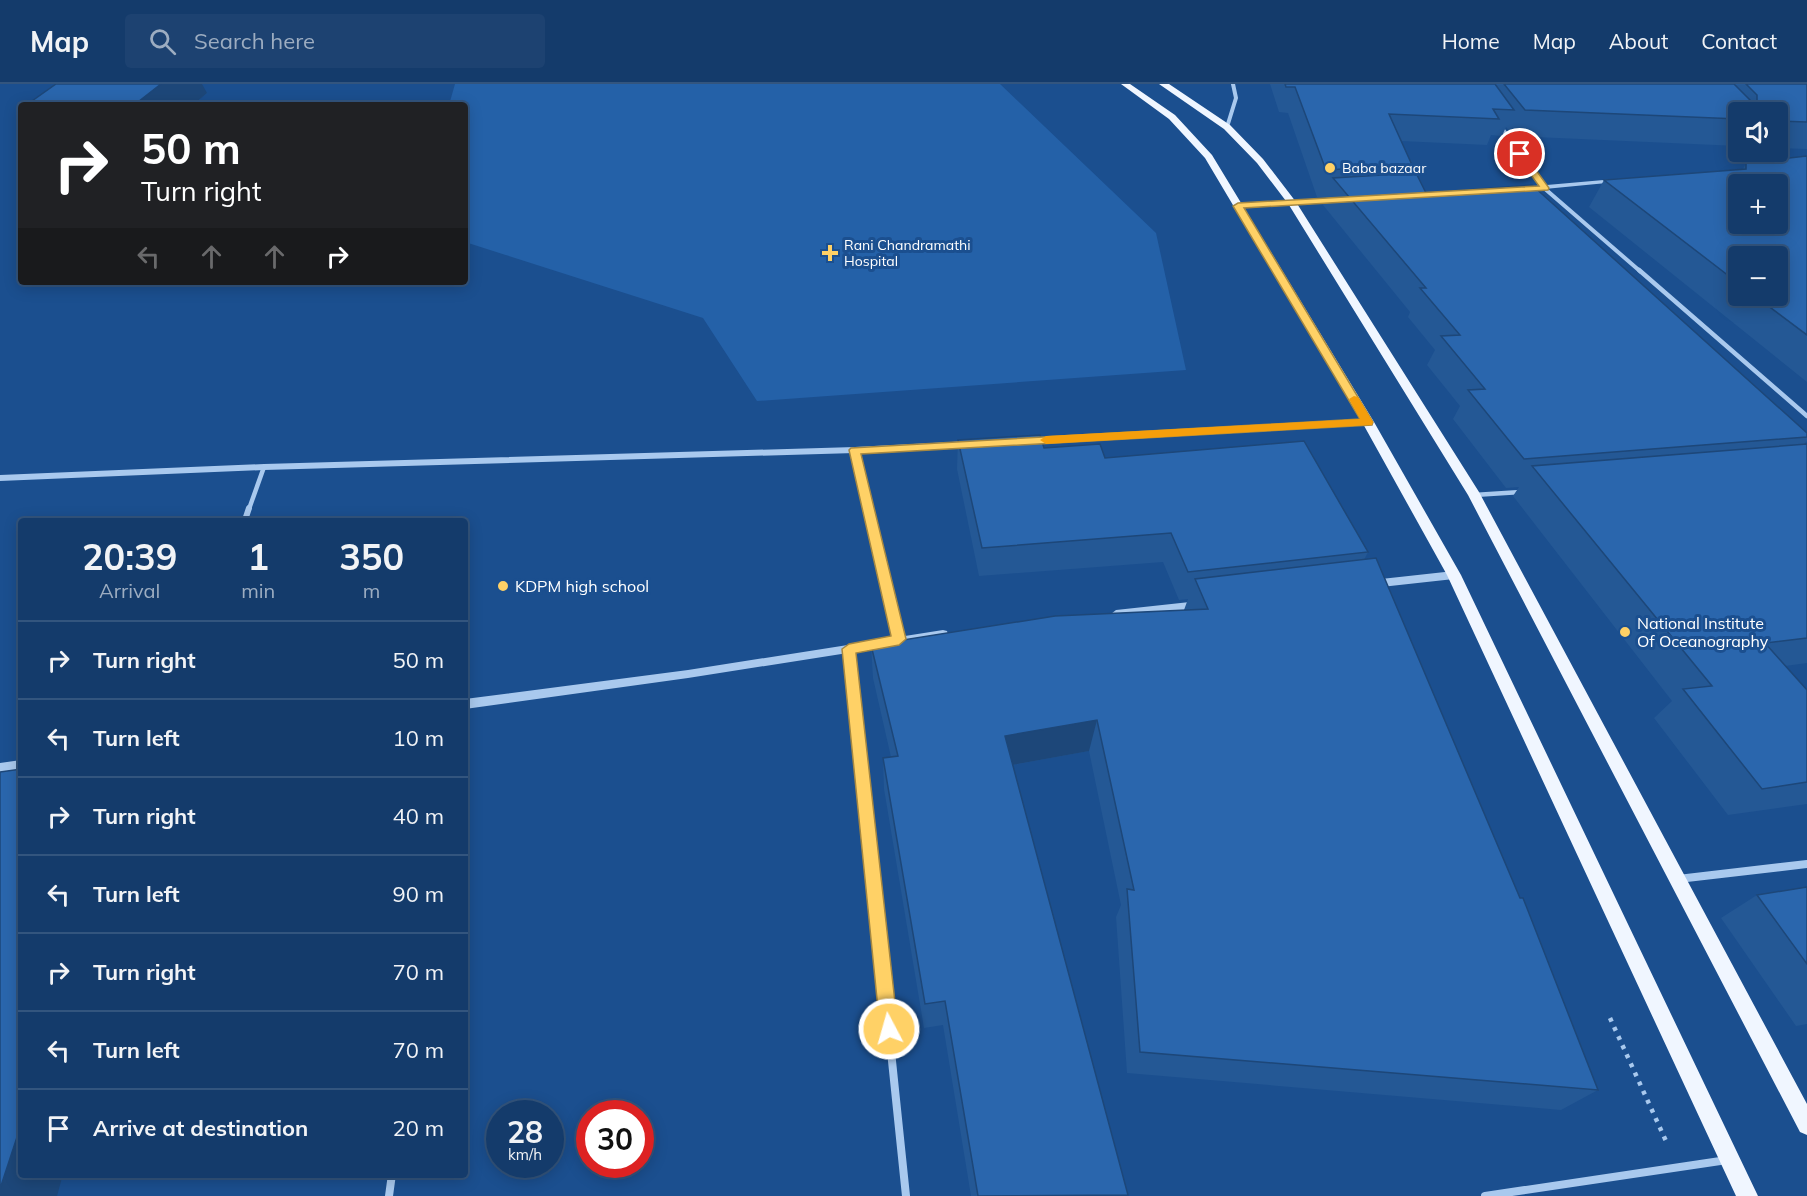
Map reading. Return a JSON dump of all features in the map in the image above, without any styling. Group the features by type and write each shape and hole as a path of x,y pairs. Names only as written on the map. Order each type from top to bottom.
{"main road":[{"path":"1125,84 1172,117 1209,157 1368,422 1454,575 1747,1196"},
{"path":"1163,84 1227,128 1260,160 1293,204 1474,495 1807,1125"}],"street":[{"path":"1227,128 1236,98 1233,84"},
{"path":"1497,121 1545,188 1807,416"},
{"path":"1774,162 1778,166"},
{"path":"1766,167 1787,165"},
{"path":"1510,190 1626,180"},
{"path":"1238,206 1350,200"},
{"path":"1022,441 1368,422"},
{"path":"0,478 264,467 855,450 986,443"},
{"path":"855,450 899,639"},
{"path":"246,518 264,467"},
{"path":"1474,495 1533,490"},
{"path":"1359,586 1454,575"},
{"path":"1100,616 1206,604"},
{"path":"468,704 688,675 899,639 958,633"},
{"path":"849,649 906,1196"},
{"path":"0,768 18,765"},
{"path":"1678,879 1807,864"},
{"path":"1485,1196 1730,1159"},
{"path":"389,1196 391,1178"}],"path":[{"path":"1610,1018 1678,1167"}],"shaded area":[{"name":"Rani Chandramathi Hospital","path":"455,84 1000,84 1156,233 1186,370 757,401 703,318 468,243 468,102 450,102"}],"building":[{"path":"56,84 161,84 138,102 32,101"},
{"path":"1285,84 1495,84 1514,110 1493,109 1499,119 1389,114 1412,165 1326,170 1295,87 1286,87"},
{"path":"1504,84 1734,84 1751,101 1757,101 1757,95 1746,84 1807,84 1807,122 1788,121 1788,102 1728,102 1728,119 1525,110"},
{"path":"1807,156 1807,335 1768,306 1788,306 1788,246 1728,246 1728,275 1604,180 1746,169 1746,163 1788,162 1788,158"},
{"path":"1416,173 1426,193 1532,185 1807,433 1807,437 1524,459 1468,390 1485,389 1441,336 1460,335 1420,288 1426,288 1333,178"},
{"path":"1040,435 1044,448 1100,444 1105,458 1304,441 1368,552 1188,572 1171,533 982,548 958,440"},
{"path":"1807,444 1807,638 1765,643 1807,690 1807,782 1762,789 1683,689 1712,686 1532,466"},
{"path":"1376,558 1520,898 1523,898 1598,1090 1140,1052 1127,889 1134,890 1097,720 1005,736 1128,1195 978,1196 945,1001 925,1004 883,758 898,756 871,645 1055,616 1208,609 1195,579"},
{"path":"18,769 18,1134 0,1189 0,772"},
{"path":"1807,887 1807,964 1757,895"}],"slow traffic":[{"path":"1046,440 1368,422 1354,399"}],"place":[{"name":"Baba bazaar","path":"1330,168"},
{"name":"Rani Chandramathi Hospital","path":"830,253"},
{"name":"KDPM high school","path":"503,586"},
{"name":"National Institute Of Oceanography","path":"1625,632"}],"route":[{"path":"889,1029 849,649 899,639 855,450 1368,422 1238,206 1545,188 1520,154"}]}
